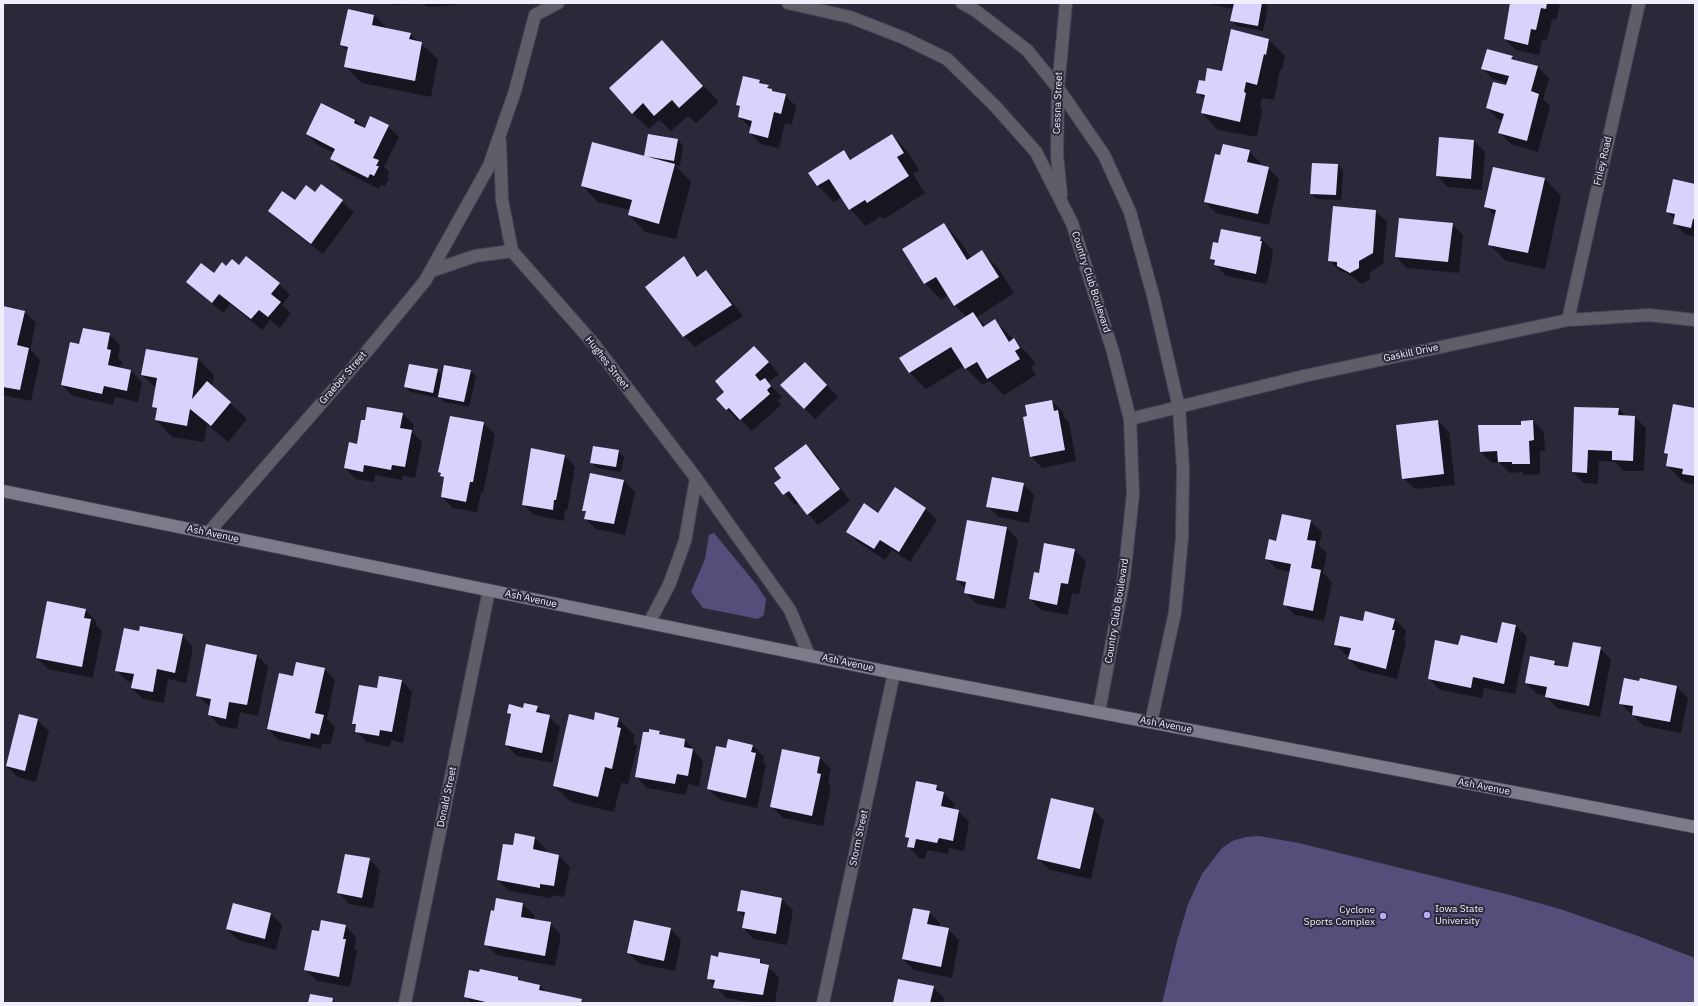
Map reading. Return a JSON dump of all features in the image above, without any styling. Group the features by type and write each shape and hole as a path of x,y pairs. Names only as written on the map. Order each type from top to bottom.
{"street":[{"path":"431,271 474,256 512,252 502,200 500,133 515,92 536,9 558,3"},
{"name":"Country Club Boulevard","path":"788,3 850,17 904,38 947,59 995,106 1036,152 1072,224 1096,295 1130,420 1133,494 1124,577 1099,712"},
{"path":"962,3 976,11 1027,50 1058,88 1104,155 1130,212 1154,299 1179,408 1183,469 1182,538 1174,612 1151,722"},
{"name":"Cessna Street","path":"1062,204 1057,155 1058,88 1066,3"},
{"name":"Friley Road","path":"1568,320 1639,3"},
{"name":"Graeber Street","path":"208,533 368,350 425,281 489,166 500,133"},
{"name":"Hughes Street","path":"512,252 592,343 696,478 790,610 808,655"},
{"name":"Gaskill Drive","path":"1130,420 1304,376 1568,320 1649,315 1695,320"},
{"path":"650,623 669,585 685,541 696,478"},
{"name":"Ash Avenue","path":"3,491 894,673 1695,827"},
{"name":"Donald Street","path":"405,1003 489,590"},
{"name":"Storm Street","path":"823,1003 894,673"}],"shaded area":[{"path":"714,533 756,584 766,599 764,615 758,619 703,608 691,592 705,559 709,535"},
{"name":"Cyclone Sports Complex","path":"1259,836 1299,843 1510,895 1560,909 1638,936 1695,958 1695,1003 1162,1003 1177,941 1188,904 1202,874 1222,848 1232,841 1246,837"}],"building":[{"path":"1234,3 1262,3 1258,26 1230,21"},
{"path":"1510,3 1547,3 1546,9 1541,8 1536,30 1531,29 1528,45 1504,39"},
{"path":"348,9 374,15 372,25 411,33 409,39 422,42 415,81 344,67 348,47 340,45"},
{"path":"1231,29 1269,39 1257,85 1246,82 1244,92 1246,93 1240,122 1201,113 1205,95 1196,93 1199,80 1205,81 1207,68 1222,71"},
{"path":"662,40 703,86 679,108 672,100 654,116 643,103 632,114 609,88"},
{"path":"1487,49 1513,56 1511,59 1538,66 1531,91 1539,94 1527,141 1498,133 1504,114 1486,108 1493,82 1506,85 1509,76 1481,69"},
{"path":"743,76 760,80 759,83 769,85 767,88 772,89 772,91 786,94 781,114 774,112 768,138 749,133 752,121 738,117 740,106 736,105"},
{"path":"321,103 355,120 354,123 365,128 370,116 389,125 373,158 379,160 376,166 379,166 374,176 370,174 368,178 330,159 335,149 306,134"},
{"path":"648,134 678,139 674,161 644,156"},
{"path":"892,134 904,153 897,157 909,176 867,203 865,200 849,210 829,179 817,186 808,173 844,150 850,160"},
{"path":"1439,137 1474,140 1471,179 1436,176"},
{"path":"592,142 675,164 659,224 628,215 632,200 581,186"},
{"path":"1223,144 1250,150 1247,162 1269,167 1258,214 1204,202 1215,154 1220,155"},
{"path":"1312,163 1338,164 1336,195 1310,194"},
{"path":"1493,167 1545,178 1528,253 1488,245 1496,210 1484,207"},
{"path":"1673,179 1695,184 1695,219 1693,219 1691,228 1673,224 1675,214 1666,212"},
{"path":"321,184 343,200 311,244 268,211 282,191 295,200 306,185 315,192"},
{"path":"1333,206 1376,210 1373,253 1359,261 1359,268 1350,273 1337,266 1337,262 1328,261"},
{"path":"1399,218 1453,223 1448,262 1395,257"},
{"path":"944,223 967,260 982,250 999,277 954,306 936,277 924,284 902,249"},
{"path":"1221,229 1261,237 1260,241 1262,241 1256,274 1214,265 1215,260 1210,259 1213,242 1218,243"},
{"path":"246,256 280,283 271,294 281,302 268,317 259,310 251,319 219,294 212,303 186,282 201,263 214,273 222,262 226,266 232,259 239,265"},
{"path":"684,256 697,277 706,270 732,305 683,337 645,287"},
{"path":"3,306 25,311 17,345 29,348 20,390 3,387"},
{"path":"973,312 983,327 995,319 1009,342 1014,338 1020,348 1015,351 1020,359 987,379 977,362 965,369 951,347 909,373 899,358"},
{"path":"83,328 110,333 107,349 111,350 108,365 131,370 127,391 104,386 102,394 61,385 70,342 79,344"},
{"path":"754,346 769,362 755,375 760,381 765,378 771,386 767,390 770,394 740,420 729,408 726,410 716,399 724,392 715,381"},
{"path":"146,349 198,358 192,399 207,381 231,402 211,426 190,409 187,426 155,420 157,408 152,407 157,378 141,375"},
{"path":"805,362 827,385 804,409 780,385"},
{"path":"409,364 438,369 433,393 404,387"},
{"path":"444,365 471,370 464,402 438,397"},
{"path":"1052,400 1054,411 1058,410 1065,450 1030,457 1023,417 1027,416 1025,405"},
{"path":"1673,404 1695,408 1695,476 1682,474 1683,469 1666,466 1668,454 1664,453"},
{"path":"367,407 403,413 400,428 412,430 405,467 392,465 391,470 364,465 363,472 344,468 349,442 357,444 361,420 365,420"},
{"path":"1574,407 1619,408 1618,415 1635,416 1633,461 1612,460 1612,451 1588,450 1587,473 1572,472"},
{"path":"450,416 484,422 473,482 470,482 466,502 441,497 444,477 440,476 441,473 438,472"},
{"path":"1438,420 1444,474 1402,479 1396,425"},
{"path":"1533,420 1534,440 1529,441 1530,464 1498,462 1497,451 1480,452 1478,425 1521,425 1521,421"},
{"path":"806,444 840,489 807,515 789,491 783,495 774,483 781,478 774,468"},
{"path":"593,446 619,450 616,467 590,463"},
{"path":"531,448 565,455 553,510 522,505"},
{"path":"590,473 624,480 614,524 584,519 586,511 582,511"},
{"path":"992,477 1024,483 1018,512 986,507"},
{"path":"895,487 926,508 899,552 880,540 874,549 846,532 864,503 878,513"},
{"path":"1282,514 1311,520 1307,540 1316,541 1311,568 1321,570 1313,611 1283,605 1291,564 1265,559 1269,539 1276,541"},
{"path":"967,520 1007,527 994,599 964,593 966,582 956,580"},
{"path":"1044,543 1075,549 1068,584 1061,583 1057,605 1029,599 1034,572 1039,573"},
{"path":"47,601 86,609 84,618 91,619 82,667 36,658"},
{"path":"1365,611 1395,619 1392,630 1395,630 1386,669 1348,659 1351,648 1334,645 1340,616 1363,621"},
{"path":"1502,622 1516,625 1504,684 1473,677 1471,688 1428,679 1435,640 1458,645 1461,635 1497,643"},
{"path":"140,626 183,634 175,673 157,669 153,692 131,688 134,674 115,671 124,628 139,631"},
{"path":"1573,642 1601,647 1589,706 1545,697 1547,687 1525,683 1530,656 1555,661 1554,665 1568,667"},
{"path":"206,644 257,655 247,705 229,702 226,719 208,715 211,699 196,696"},
{"path":"296,662 325,668 315,713 324,715 319,735 311,733 310,739 267,729 279,673 293,676"},
{"path":"379,676 402,680 392,732 380,730 379,736 355,732 356,724 352,724 359,685 377,688"},
{"path":"1624,678 1639,681 1640,678 1677,686 1670,722 1632,715 1633,706 1619,704"},
{"path":"524,703 538,706 536,712 550,715 542,753 505,745 511,714 507,713 509,704 523,708"},
{"path":"595,712 619,718 617,727 621,728 612,769 605,767 598,797 553,786 569,714 594,720"},
{"path":"19,714 38,719 25,771 6,766"},
{"path":"649,729 660,731 659,734 685,739 684,747 693,749 688,776 677,774 675,784 635,777 643,732 649,732"},
{"path":"728,739 753,745 751,752 756,753 746,798 707,789 716,746 726,748"},
{"path":"782,749 820,757 817,773 821,774 812,816 770,807"},
{"path":"916,781 937,785 936,790 944,792 941,806 959,810 953,841 939,838 937,843 916,839 914,848 907,847 909,838 905,837"},
{"path":"1051,798 1094,808 1080,869 1037,859"},
{"path":"515,833 535,837 533,849 559,855 554,886 540,884 540,888 497,880 503,844 513,845"},
{"path":"345,854 370,858 362,898 337,893"},
{"path":"741,890 782,898 776,934 742,928 745,912 737,911"},
{"path":"496,898 523,903 521,917 551,922 545,956 484,945 491,910 494,911"},
{"path":"233,903 271,913 265,939 226,929"},
{"path":"913,908 930,911 927,924 949,928 941,967 902,959"},
{"path":"321,920 346,925 343,939 346,939 339,977 304,970 312,930 319,931"},
{"path":"634,920 671,928 664,961 627,953"},
{"path":"719,952 760,959 760,963 769,965 763,995 713,988 715,980 707,979 711,955 718,957"},
{"path":"480,969 518,977 518,980 540,985 539,990 582,999 581,1003 490,1003 464,997 469,970 479,972"},
{"path":"898,979 934,986 930,1003 893,1003"},
{"path":"310,994 333,998 332,1003 308,1003"}],"place":[{"name":"Iowa State University","path":"1427,915"},
{"name":"Cyclone Sports Complex","path":"1383,916"}]}
